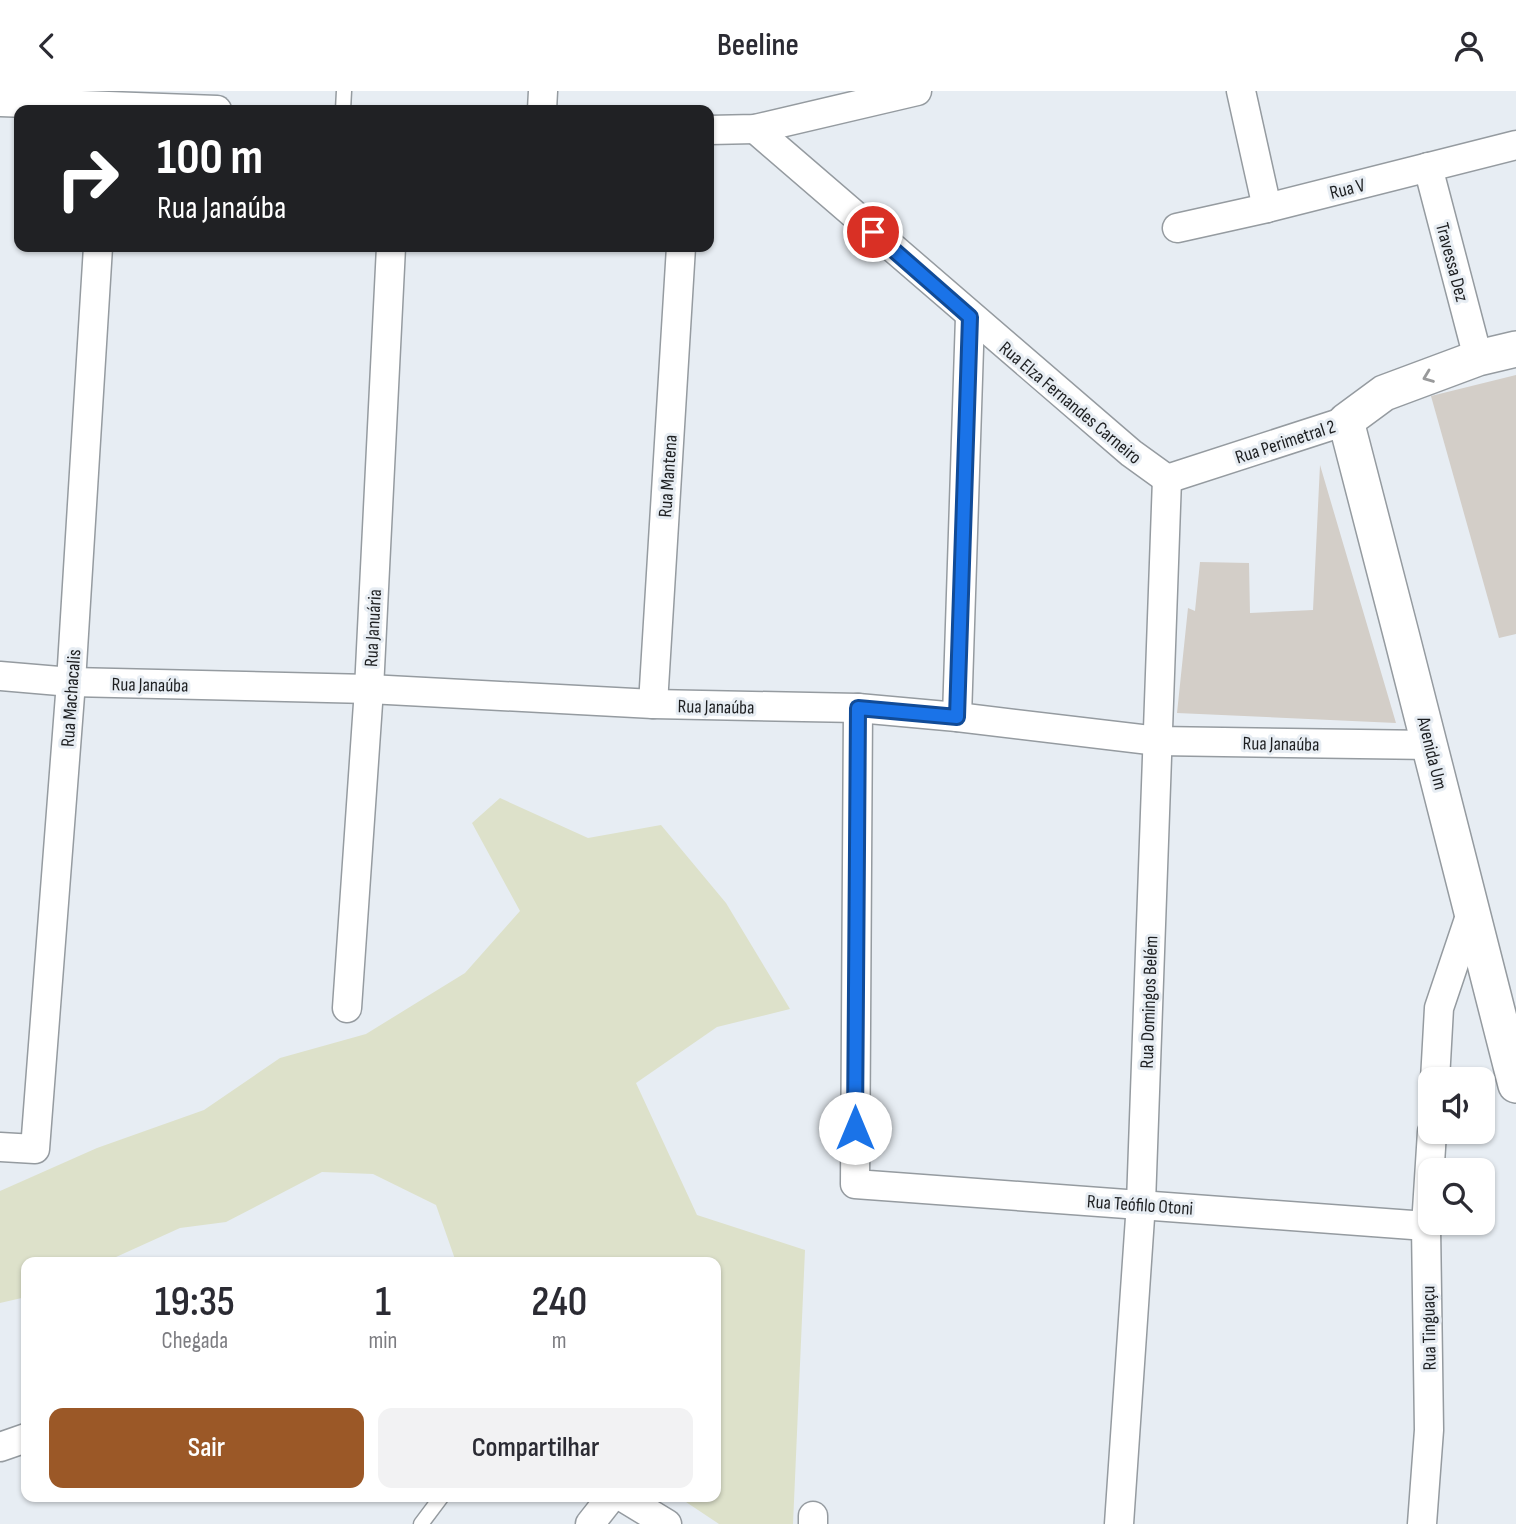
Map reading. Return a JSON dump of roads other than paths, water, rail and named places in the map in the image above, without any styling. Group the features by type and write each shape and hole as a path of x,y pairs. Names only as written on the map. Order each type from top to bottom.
{"street":[{"path":"714,130 755,129 917,91"},
{"path":"1241,91 1267,208"},
{"path":"0,102 138,105"},
{"name":"Rua Elza Fernandes Carneiro","path":"755,129 970,317 1131,453 1167,479"},
{"name":"Rua V","path":"1177,228 1516,145"},
{"name":"Travessa Dez","path":"1428,167 1478,358"},
{"name":"Rua Machacalis","path":"0,1147 35,1149 71,682 98,252"},
{"name":"Rua Januária","path":"347,1008 369,689 391,252"},
{"name":"Rua Mantena","path":"653,704 681,252"},
{"path":"957,717 970,317"},
{"name":"Rua Perimetral 2","path":"1167,479 1346,421 1384,393 1478,358 1516,349"},
{"name":"Avenida Um","path":"1346,421 1515,1080"},
{"name":"Rua Domingos Belém","path":"1119,1524 1141,1203 1167,479"},
{"name":"Rua Janaúba","path":"0,676 71,682 369,689 653,704 858,708 1158,741 1431,745"},
{"name":"Rua Teófilo Otoni","path":"858,708 855,1184 1418,1225"},
{"path":"1436,1067 1439,1008 1471,913"},
{"name":"Rua Tinguaçu","path":"1422,1524 1429,1430 1426,1235"},
{"path":"0,1447 21,1440"},
{"path":"590,1524 607,1502"},
{"path":"631,1502 667,1524"}],"lane":[{"path":"421,1524 438,1502"}]}
